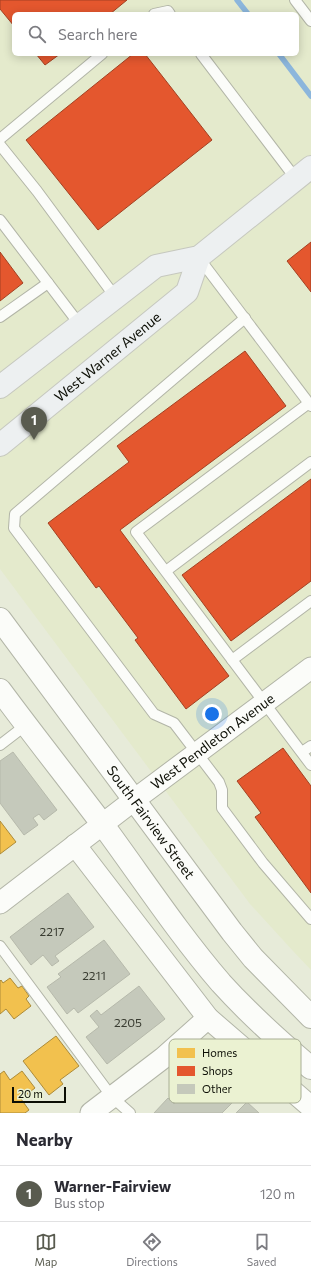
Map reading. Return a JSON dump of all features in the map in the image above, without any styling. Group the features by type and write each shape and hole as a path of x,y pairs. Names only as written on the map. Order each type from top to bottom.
{"main road":[{"path":"0,387 156,266 198,257 304,173"},
{"name":"West Warner Avenue","path":"0,444 187,292 198,257"},
{"name":"South Fairview Street","path":"0,619 232,932 253,958 311,1017"},
{"path":"0,690 102,824 176,926 221,983 251,1015 277,1039"},
{"path":"301,1060 311,1068"}],"street":[{"name":"West Pendleton Avenue","path":"0,903 102,824 311,668"},
{"path":"75,845 208,1018 232,1039"},
{"path":"184,1039 208,1018"},
{"path":"91,1113 169,1053"},
{"path":"301,1098 311,1107"}],"lane":[{"path":"295,0 311,21"},
{"path":"0,139 100,56"},
{"path":"203,56 304,173"},
{"path":"0,145 37,191 116,298"},
{"path":"0,220 80,325"},
{"path":"198,257 310,405 136,532 311,765"},
{"path":"0,317 48,283"},
{"path":"245,318 15,514 14,528 154,714 174,723 197,753 219,782 222,790 222,808 263,863 311,918"},
{"path":"166,571 311,462"},
{"path":"232,660 311,600"},
{"path":"0,745 26,725"},
{"path":"302,752 311,746"},
{"path":"0,946 112,1097 130,1113"}],"shaded area":[{"path":"0,0 311,0 311,970 250,904 0,569"}],"building: Homes":[{"path":"0,821 16,842 0,854"},
{"path":"10,978 18,988 22,986 29,996 26,999 31,1006 14,1019 6,1009 0,1014 0,981 1,980 3,983"},
{"path":"56,1036 79,1066 60,1080 63,1084 49,1095 23,1061"},
{"path":"4,1071 10,1080 22,1071 35,1088 21,1099 29,1110 25,1113 0,1113 0,1074"}],"building: Shops":[{"path":"0,0 127,0 112,12 12,12 12,24 0,9"},
{"path":"38,56 57,56 45,65"},
{"path":"131,56 147,56 212,140 98,230 26,140"},
{"path":"311,242 311,292 287,261"},
{"path":"0,252 23,283 0,301"},
{"path":"245,351 286,406 120,530 229,676 186,709 135,640 138,638 99,586 96,588 48,523 129,462 117,446"},
{"path":"311,479 311,581 231,641 182,575"},
{"path":"283,748 311,786 311,893 255,817 261,813 237,781"}],"building: Other":[{"path":"13,752 57,810 44,820 39,814 33,818 38,825 24,835 0,803 0,761"},
{"path":"68,893 94,927 55,956 59,961 52,966 43,955 31,965 10,937"},
{"path":"104,940 130,974 78,1013 74,1008 67,1014 47,987 61,977 58,974"},
{"path":"139,986 165,1019 107,1064 86,1037 99,1027 90,1016 97,1010 101,1015"},
{"path":"168,1098 169,1103 232,1103 222,1113 154,1113"},
{"path":"246,1103 248,1103 259,1113 236,1113"}],"waterway":[{"path":"237,0 246,12"},
{"path":"281,56 311,96"}],"place":[{"name":"Warner-Fairview","path":"34,440"}]}
